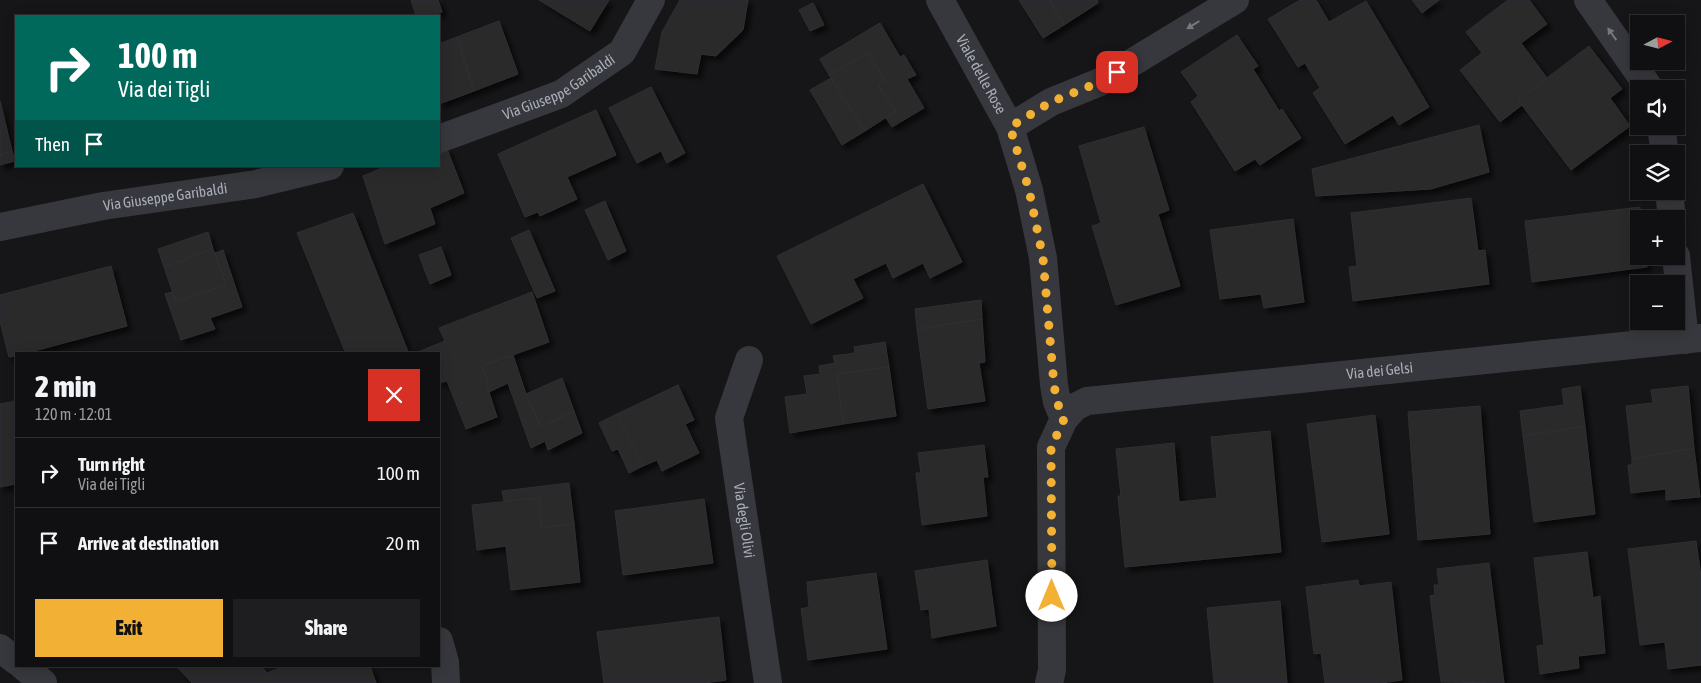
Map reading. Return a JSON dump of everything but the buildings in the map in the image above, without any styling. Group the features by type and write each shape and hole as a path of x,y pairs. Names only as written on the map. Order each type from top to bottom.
{"street":[{"name":"Via Giuseppe Garibaldi","path":"440,140 562,94 622,52 651,0"},
{"name":"Viale delle Rose","path":"940,0 1010,127 1029,190 1043,258 1054,385 1057,402 1064,419"},
{"path":"1010,127 1051,102 1100,82 1235,0"},
{"path":"1588,0 1644,80"},
{"name":"Via Giuseppe Garibaldi","path":"0,227 103,206 256,184 326,167"},
{"path":"1678,265 1693,339"},
{"name":"Via dei Gelsi","path":"1064,419 1075,407 1087,401 1693,339"},
{"name":"Via degli Olivi","path":"749,360 729,418 768,683"},
{"path":"1049,683 1052,670 1051,448 1064,419"},
{"path":"440,644 445,662 446,683"},
{"path":"0,648 15,660"},
{"path":"24,667 43,683"}],"route":[{"path":"1052,596 1051,448 1064,419 1057,402 1054,385 1043,258 1029,190 1010,127 1051,102 1100,82 1117,72"}]}
